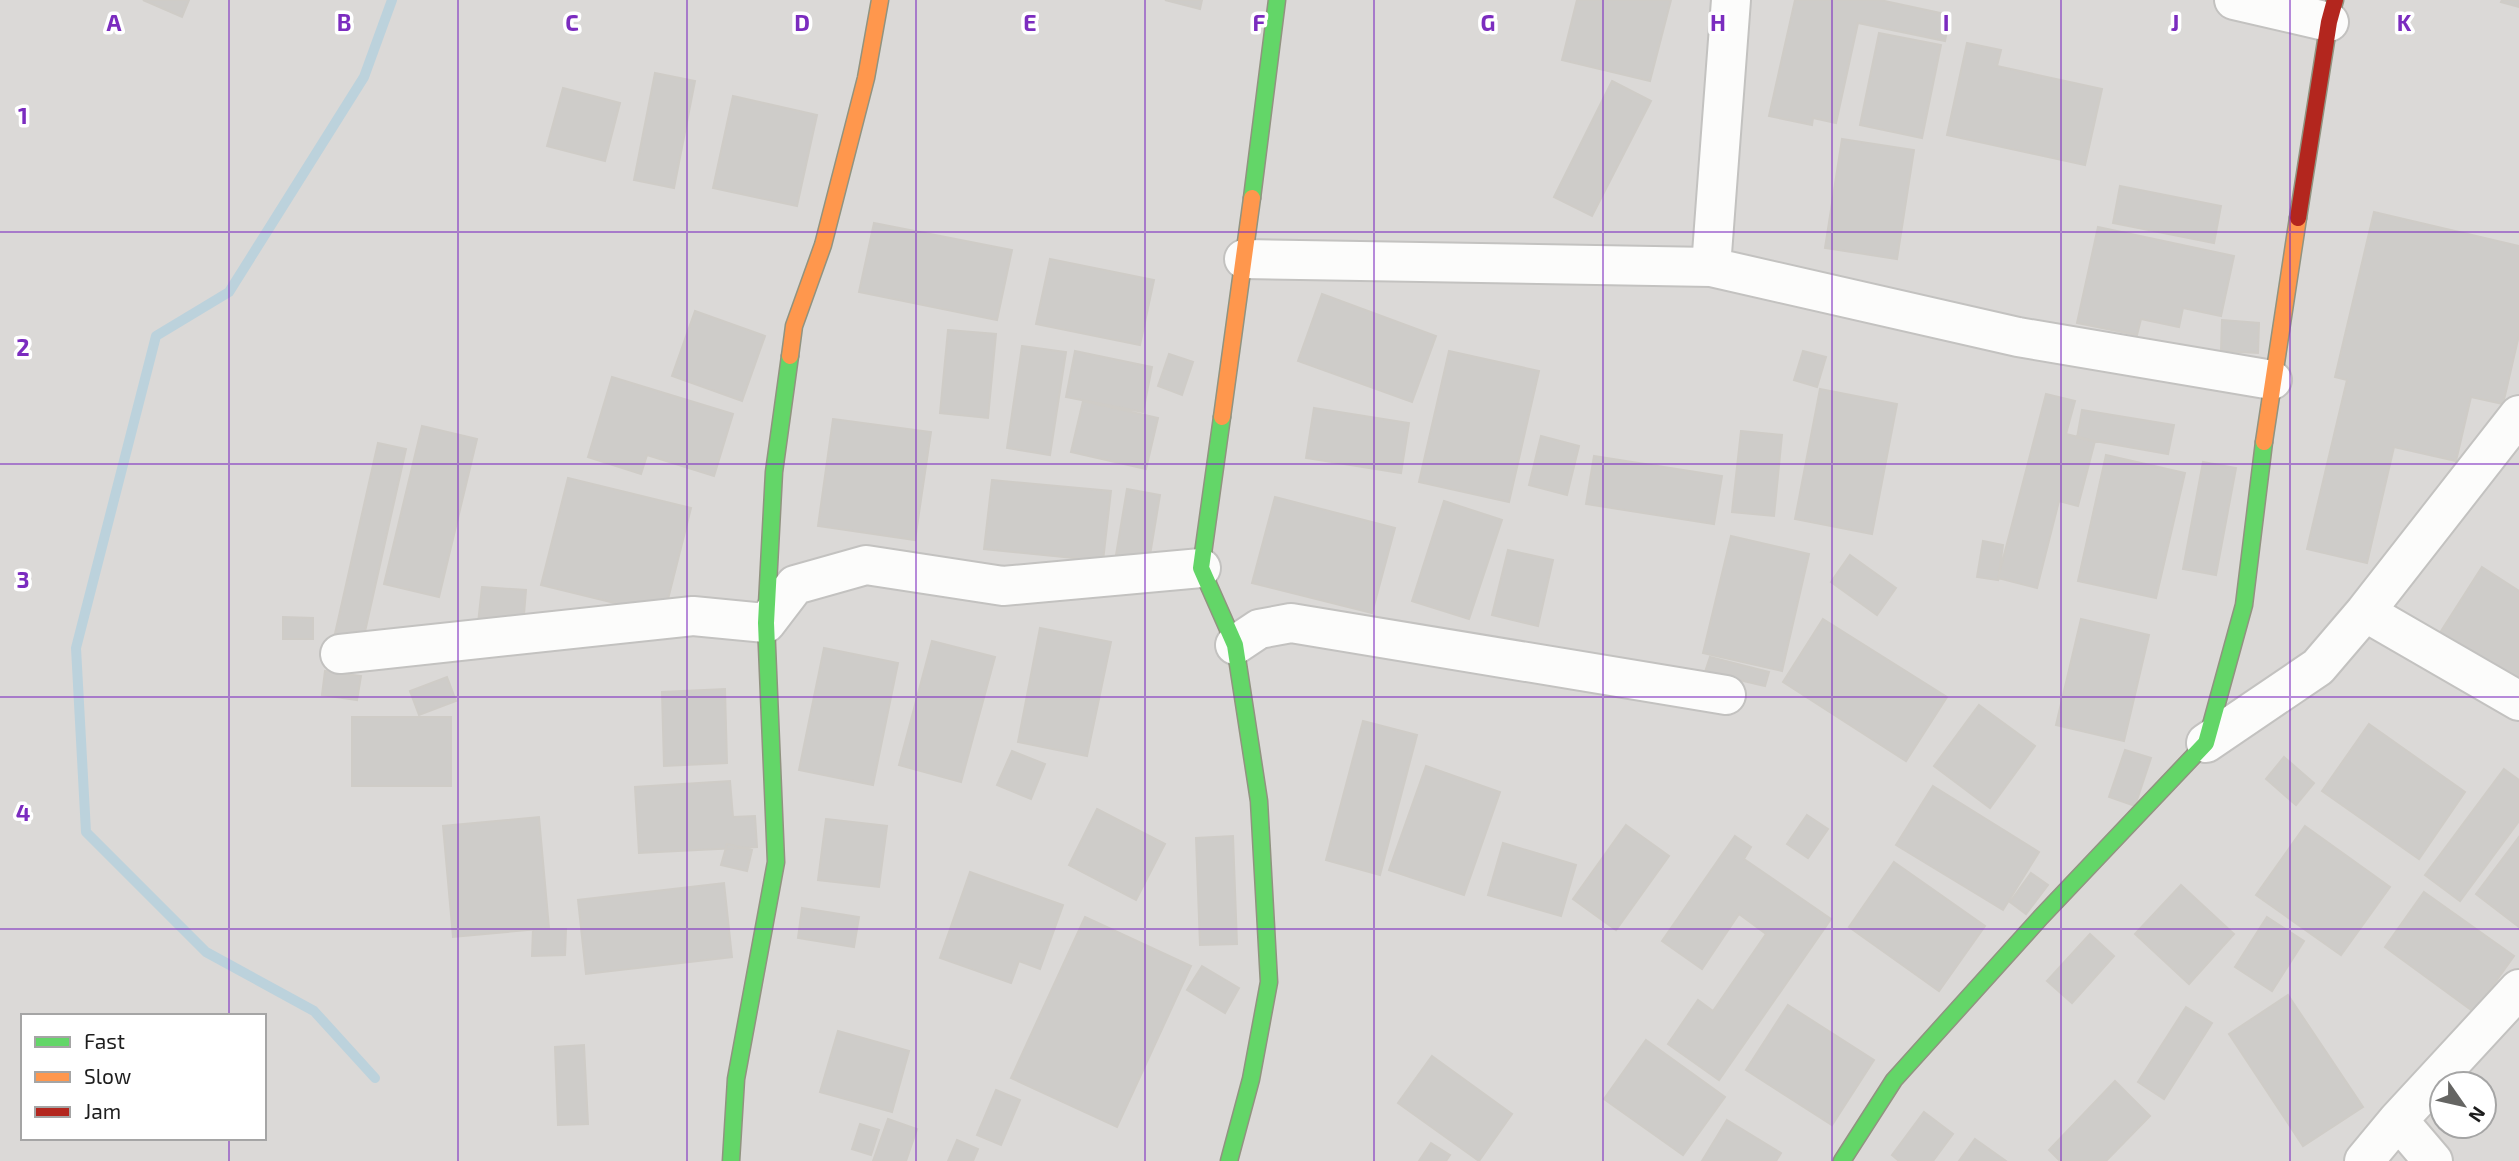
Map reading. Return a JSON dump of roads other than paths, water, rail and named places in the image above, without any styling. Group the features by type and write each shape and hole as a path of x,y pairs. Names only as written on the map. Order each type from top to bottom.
{"street":[{"path":"731,1161 736,1079 776,862 766,623 774,472 794,326 824,245 866,78 880,0"},
{"path":"1229,1161 1251,1079 1269,982 1259,801 1235,645 1201,568 1244,259 1276,0"},
{"path":"1712,267 1731,0"},
{"path":"2206,743 2244,605 2272,380 2332,11 2234,0"},
{"path":"1244,259 1712,267 2018,337 2272,380"},
{"path":"1842,1161 1894,1080 2041,918 2206,743 2318,667 2365,612 2519,415"},
{"path":"766,623 795,585 866,565 1003,586 1201,568"},
{"path":"2365,612 2519,701"},
{"path":"340,653 693,615 766,623"},
{"path":"1235,645 1259,629 1291,623 1726,695"},
{"path":"2364,1161 2398,1120 2519,989"},
{"path":"2398,1120 2433,1161"}],"waterway":[{"path":"375,1078 314,1011 206,952 86,832 76,648 156,336 229,292 364,77 392,0"}]}
